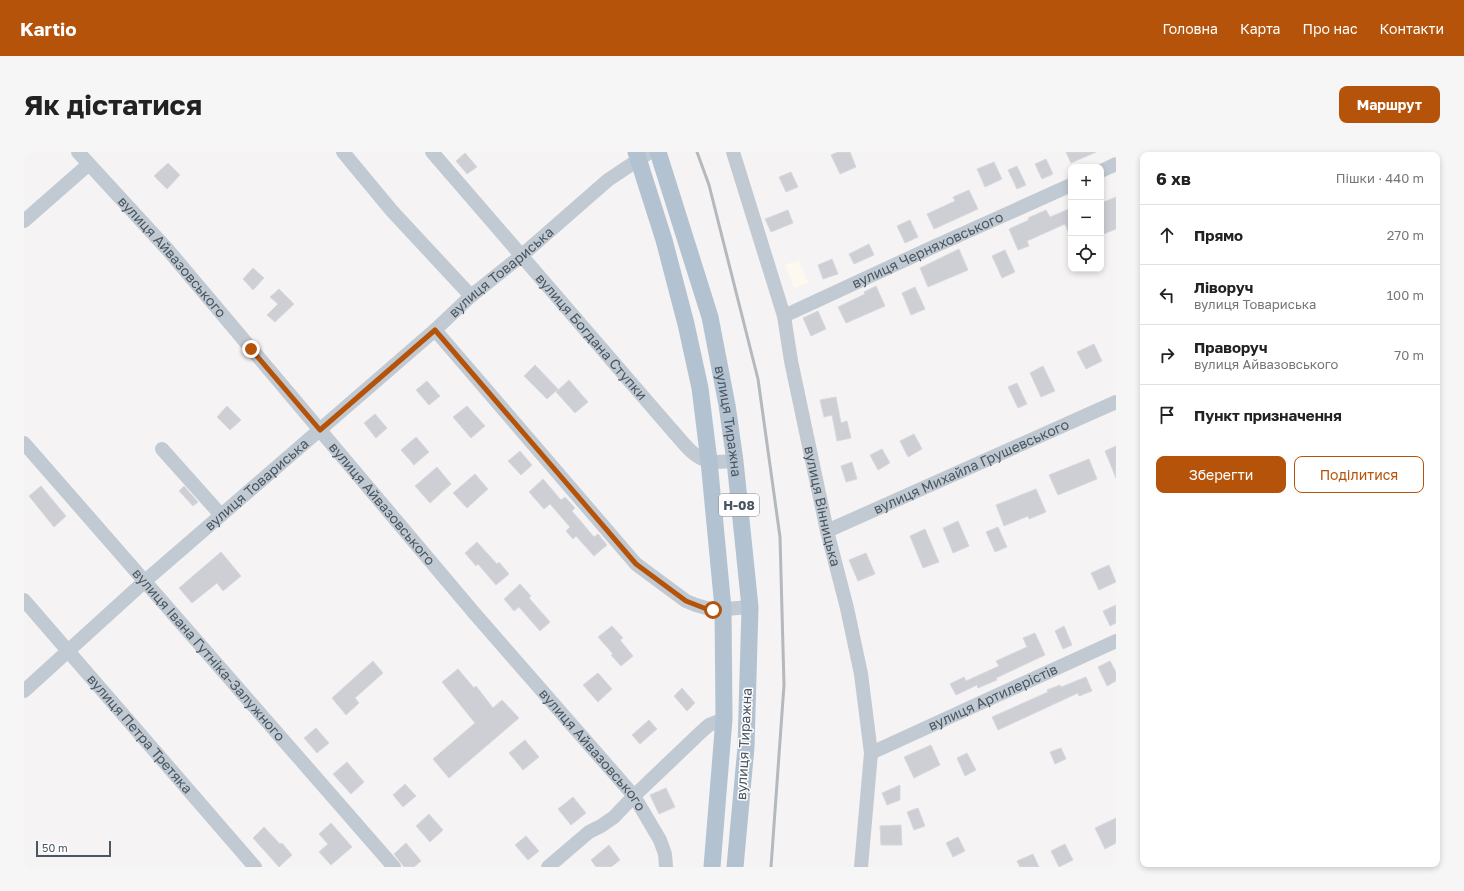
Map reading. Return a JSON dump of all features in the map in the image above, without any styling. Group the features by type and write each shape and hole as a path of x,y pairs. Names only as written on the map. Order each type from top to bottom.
{"main road":[{"name":"вулиця Тиражна","path":"658,152 710,317 727,405 735,461 750,607 746,747 735,867"},
{"name":"вулиця Тиражна","path":"642,154 686,324 700,388 724,608 724,719 712,867"}],"street":[{"name":"вулиця Айвазовського","path":"78,152 168,250 475,614 634,796 660,840 665,854 666,867"},
{"path":"343,152 392,211 471,296"},
{"name":"вулиця Богдана Ступки","path":"433,152 671,429 691,451 700,458 709,461"},
{"name":"вулиця Вінницька","path":"733,152 784,316 791,361 827,531 847,608 861,674 870,753 861,867"},
{"name":"вулиця Товариська","path":"24,691 145,581 435,330 471,296 521,256 608,180 642,154"},
{"path":"24,221 89,164"},
{"path":"1104,170 1116,164"},
{"name":"вулиця Черняховського","path":"784,316 933,247 1068,187"},
{"path":"435,330 636,564 686,601 704,608 713,610 750,607"},
{"name":"вулиця Михайла Грушевського","path":"827,531 1116,402"},
{"name":"вулиця Івана Гутніка-Залужного","path":"24,443 394,867"},
{"path":"162,449 221,515"},
{"path":"709,461 735,461"},
{"name":"вулиця Петра Третяка","path":"24,600 255,867"},
{"name":"вулиця Артилерістів","path":"870,753 1116,641"},
{"path":"548,867 589,832 602,826 614,817 709,725 724,719"}],"shaded area":[{"path":"799,260 808,283 794,288 785,265"}],"building":[{"path":"838,152 850,152 856,167 840,174 831,155"},
{"path":"1066,152 1096,152 1071,163"},
{"path":"465,153 477,167 467,174 456,161"},
{"path":"1046,159 1053,174 1042,179 1035,164"},
{"path":"994,162 1002,179 985,187 977,169"},
{"path":"168,163 180,175 167,189 154,176"},
{"path":"1017,166 1026,185 1017,189 1008,170"},
{"path":"791,172 798,187 786,192 779,177"},
{"path":"969,190 978,209 934,229 927,214 955,201 953,197"},
{"path":"1116,197 1116,229 1104,234 1104,202"},
{"path":"1068,209 1068,231 1065,224 1027,241 1029,246 1018,250 1009,229 1046,210 1050,217"},
{"path":"788,210 793,223 771,232 765,219"},
{"path":"910,220 918,237 905,243 897,226"},
{"path":"869,244 874,255 854,264 849,254"},
{"path":"959,249 968,270 928,287 920,268"},
{"path":"1005,250 1015,272 1002,278 992,256"},
{"path":"832,259 838,274 823,279 818,265"},
{"path":"253,268 264,278 253,290 243,279"},
{"path":"876,286 885,306 846,323 838,307 865,294 864,292"},
{"path":"915,287 925,309 911,315 902,293"},
{"path":"279,289 294,304 275,322 267,315 278,304 270,297"},
{"path":"818,311 826,329 811,336 803,318"},
{"path":"1094,344 1102,361 1086,369 1077,352"},
{"path":"535,365 558,389 547,399 524,376"},
{"path":"1043,366 1055,391 1041,397 1030,373"},
{"path":"569,380 588,402 575,413 556,392"},
{"path":"427,381 440,396 429,405 416,390"},
{"path":"1017,383 1027,404 1018,408 1008,387"},
{"path":"836,397 841,423 847,421 851,438 837,441 832,415 824,417 820,400"},
{"path":"227,406 241,420 230,430 217,417"},
{"path":"467,406 485,426 471,438 453,417"},
{"path":"375,414 387,428 376,438 364,423"},
{"path":"914,434 922,449 908,457 900,441"},
{"path":"416,437 429,452 414,465 401,450"},
{"path":"1116,446 1116,478 1105,451"},
{"path":"882,449 890,463 878,470 870,455"},
{"path":"520,451 532,465 521,475 508,461"},
{"path":"1089,459 1097,479 1058,495 1049,475"},
{"path":"852,462 857,479 846,482 841,466"},
{"path":"437,467 451,484 430,503 415,486"},
{"path":"475,474 488,489 467,508 453,493"},
{"path":"543,479 561,500 565,497 575,508 572,511 594,537 598,534 607,545 594,556 576,536 573,539 566,531 570,527 550,504 544,509 529,492"},
{"path":"41,486 66,516 54,527 29,496"},
{"path":"184,486 198,502 193,506 179,491"},
{"path":"1036,489 1046,512 1029,519 1028,516 1004,526 996,505"},
{"path":"958,521 969,546 953,553 943,528"},
{"path":"998,527 1007,547 995,552 986,532"},
{"path":"925,529 939,562 923,568 910,536"},
{"path":"477,542 497,564 499,562 509,574 496,585 478,564 476,566 465,553"},
{"path":"221,552 241,576 223,591 217,583 192,603 179,588"},
{"path":"866,553 875,574 858,581 849,560"},
{"path":"1109,565 1116,582 1099,590 1091,573"},
{"path":"520,584 531,596 529,598 550,622 540,631 519,607 514,611 504,599"},
{"path":"1116,605 1116,623 1110,626 1103,611"},
{"path":"612,626 623,638 620,640 633,656 621,666 598,637"},
{"path":"1064,626 1072,645 1063,649 1055,631"},
{"path":"1035,633 1045,655 996,678 997,680 978,688 977,685 956,695 950,684 964,677 966,681 999,666 996,661 1027,647 1023,638"},
{"path":"373,661 383,673 355,698 359,703 346,715 332,698"},
{"path":"1110,661 1116,672 1116,681 1107,686 1098,667"},
{"path":"458,669 474,688 476,686 493,708 502,700 519,718 449,778 433,759 475,723 442,682"},
{"path":"598,673 612,689 598,702 583,685"},
{"path":"1086,677 1092,691 1079,696 1078,693 998,730 992,717 1048,692 1047,690 1060,685 1061,687"},
{"path":"682,688 695,703 687,711 674,696"},
{"path":"649,720 657,729 640,744 632,735"},
{"path":"316,728 329,743 317,753 304,738"},
{"path":"525,740 539,757 523,770 509,753"},
{"path":"931,745 940,765 914,778 904,757"},
{"path":"1061,748 1066,759 1055,764 1050,752"},
{"path":"967,753 976,770 965,776 957,758"},
{"path":"347,762 364,782 351,794 333,774"},
{"path":"405,784 416,796 403,807 393,795"},
{"path":"900,785 900,800 887,805 882,793"},
{"path":"666,788 675,807 659,814 650,795"},
{"path":"573,797 586,813 571,825 558,809"},
{"path":"918,808 925,826 914,830 907,812"},
{"path":"429,814 443,830 430,842 416,826"},
{"path":"1116,818 1116,843 1105,849 1095,828"},
{"path":"331,823 352,847 331,865 319,852 328,844 319,834"},
{"path":"901,825 902,845 881,845 880,826"},
{"path":"264,827 280,844 282,843 292,855 279,867 253,838"},
{"path":"526,836 539,851 528,860 515,845"},
{"path":"958,837 965,851 953,857 946,843"},
{"path":"406,843 421,861 414,867 404,867 394,854"},
{"path":"1065,844 1073,860 1059,867 1051,851"},
{"path":"609,845 620,860 611,867 596,867 591,860"},
{"path":"1033,854 1039,867 1020,867 1017,861"}],"railway":[{"path":"697,152 709,185 758,379 780,537 784,685 771,867"}],"route":[{"path":"251,349 320,430 435,330 636,564 686,601 696,606 713,610"}]}
